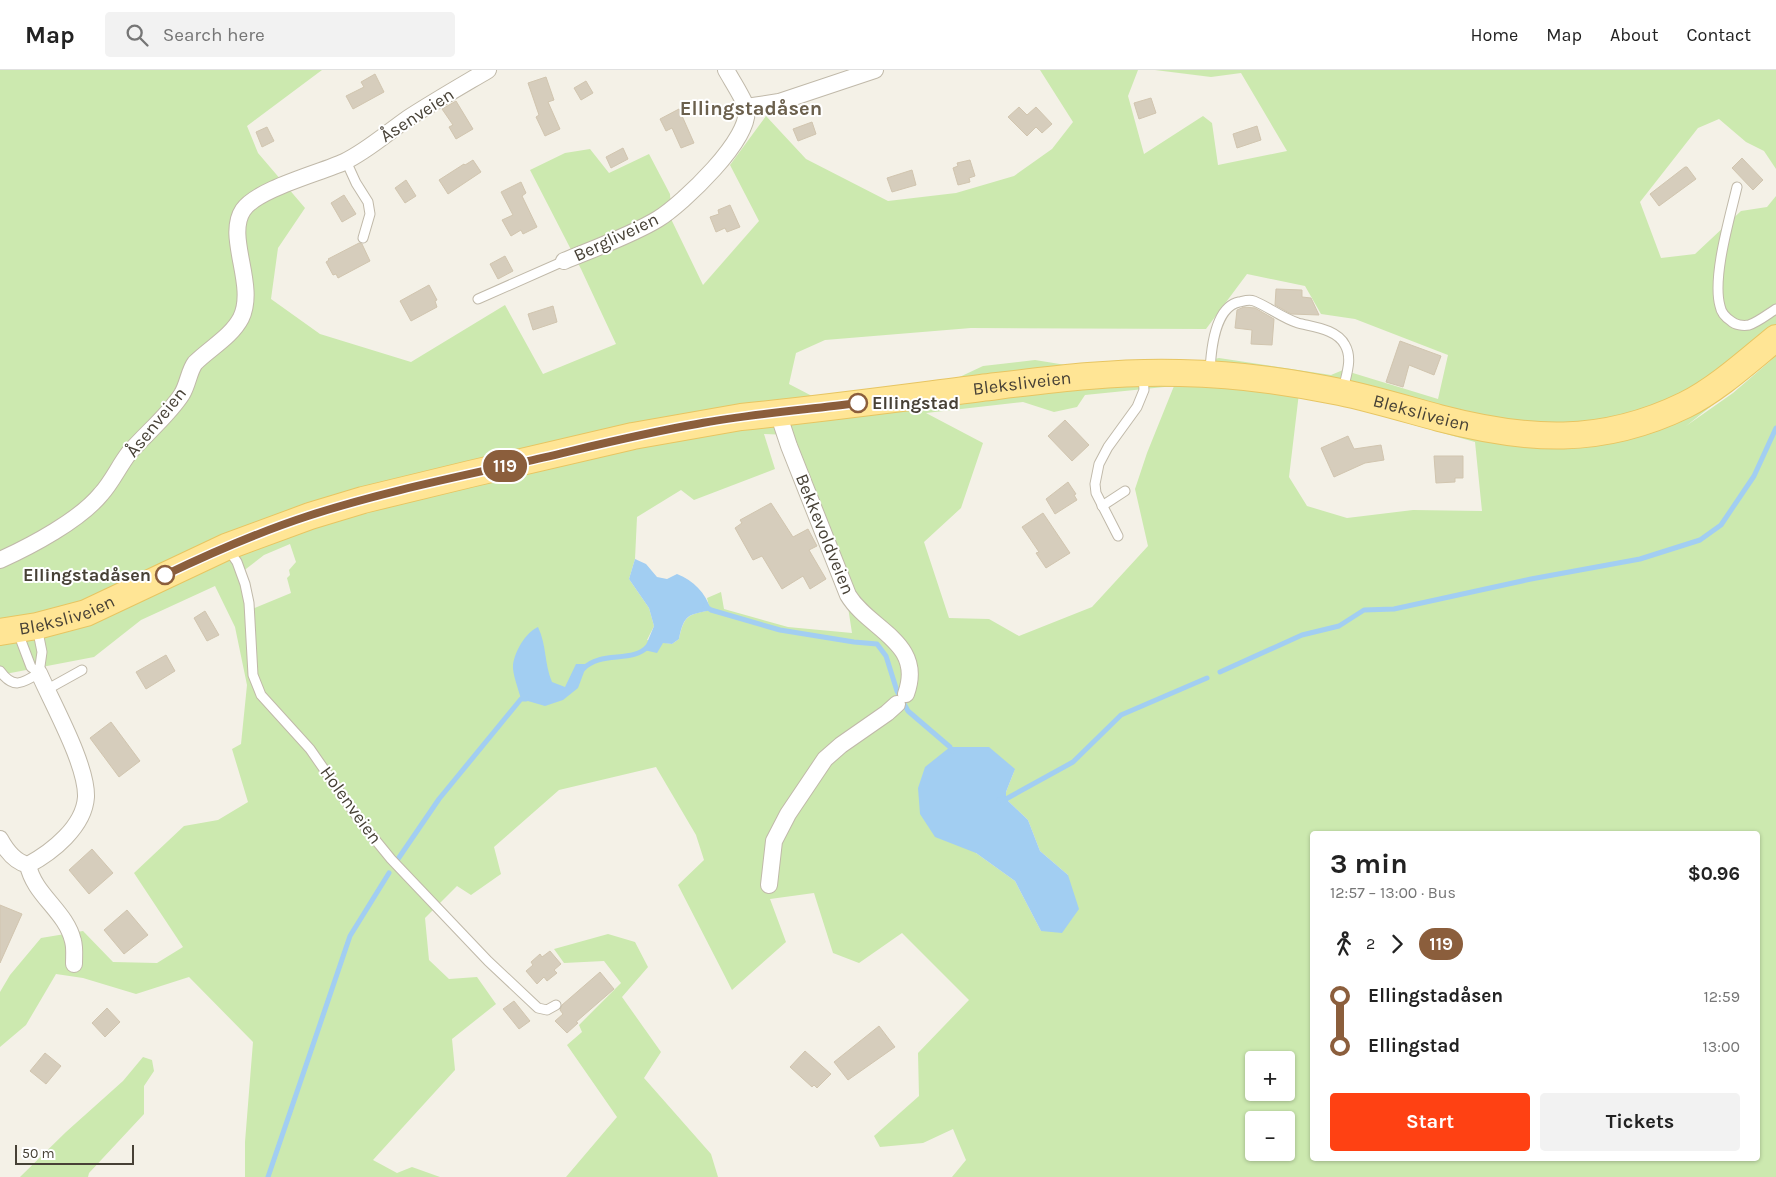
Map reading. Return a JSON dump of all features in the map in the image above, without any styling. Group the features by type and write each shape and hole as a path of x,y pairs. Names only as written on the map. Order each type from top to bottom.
{"main road":[{"name":"Bleksliveien","path":"18,629 86,613 226,547 310,516 363,500 642,434 741,417 1037,381 1143,373 1210,374 1278,381 1342,392 1439,418 1495,430 1556,436 1603,433 1643,423 1687,404 1706,393 1776,338"}],"street":[{"name":"Åsenveien","path":"0,560 32,544 86,510 102,494 129,454 182,394 190,376 191,368 195,363 235,327 241,317 246,290 238,242 238,230 240,215 250,201 346,161 409,118 488,70"},
{"path":"726,70 746,107 779,102 875,70"},
{"name":"Bergliveien","path":"564,261 648,225 685,198 715,168 737,139 746,119 746,107"},
{"name":"Bekkevoldveien","path":"769,885 774,841 788,814 825,759 902,699 910,673 903,648 890,635 859,611 848,595 789,446 778,413"},
{"path":"28,865 56,845 73,828 86,798 84,778 76,756 39,673"},
{"path":"0,839 12,855 21,863 28,865"},
{"path":"28,865 35,883 70,930 74,941 74,964"}],"lane":[{"path":"346,161 356,183 368,202 370,214 362,238"},
{"path":"1737,187 1722,257 1718,292 1720,307 1724,316 1732,323 1739,325 1749,325 1776,309"},
{"path":"478,298 564,261"},
{"path":"1210,374 1212,347 1221,316 1229,305 1233,303 1253,301 1298,323 1318,327 1336,335 1345,344 1349,366 1342,392"},
{"path":"1118,536 1096,493 1095,484 1100,464 1108,447 1138,406 1144,390 1143,373"},
{"path":"1102,506 1125,491"},
{"name":"Holenveien","path":"226,547 237,562 245,584 249,603 253,675 261,694 310,749 360,821 391,859 488,961 538,1008 547,1010 556,1005"},
{"path":"18,629 31,667 39,673"},
{"path":"0,671 14,684 29,680 39,673 42,652 18,629"},
{"path":"46,690 82,670"}],"green space":[{"path":"0,70 322,70 247,126 258,153 305,208 278,248 271,299 320,334 411,362 505,305 543,374 616,344 581,269 530,170 565,153 590,149 609,173 649,154 670,194 672,221 703,285 759,221 730,165 766,116 806,159 888,201 956,193 1014,176 1052,149 1073,122 1040,70 1138,70 1128,96 1144,154 1203,116 1212,123 1218,165 1287,151 1241,73 1211,77 1155,70 1776,70 1776,169 1764,151 1746,142 1719,119 1698,128 1640,202 1661,258 1695,254 1741,211 1767,207 1776,196 1776,355 1686,426 1733,393 1776,356 1776,1177 952,1177 966,1160 953,1129 923,1143 880,1147 874,1136 919,1096 918,1053 969,1000 902,933 859,963 833,953 814,893 770,899 786,942 732,990 678,885 704,860 696,835 656,767 559,790 494,847 501,874 471,895 457,886 425,918 429,960 449,979 477,977 496,1004 452,1039 455,1070 373,1160 397,1173 412,1167 440,1177 245,1177 245,1142 253,1042 189,977 136,994 83,978 56,974 26,1025 0,1047 0,992 10,975 41,938 83,931 113,962 157,963 183,947 134,873 184,826 218,820 248,802 232,749 241,744 247,685 235,627 215,586 141,620 94,657 0,675","holes":["1247,274 1305,286 1321,314 1355,319 1448,355 1438,399 1343,370 1331,375 1219,358 1199,362 1072,366 1035,360 983,366 951,381 812,396 789,384 796,353 825,340 971,328 1206,329","1174,386 1147,453 1135,489 1148,546 1092,607 1019,636 989,619 949,618 924,542 961,508 983,443 926,413 1023,402 1054,412 1077,407 1085,395","1299,393 1475,442 1482,511 1413,510 1347,518 1307,506 1289,477","764,434 791,435 842,568 852,633 788,627 724,609 721,592 707,598 710,610 688,617 683,625 679,639 672,644 647,640 654,626 649,608 629,579 635,559 637,517 681,490 694,500 775,469","290,544 296,562 289,570 290,575 287,578 291,593 250,610 242,572 264,555","1015,769 1006,792 1006,799 1028,820 1040,851 1068,875 1041,931 1015,881 976,853"]},
{"path":"608,934 635,942 648,967 622,997 661,1052 644,1078 711,1154 718,1177 566,1177 617,1117 567,1045 582,1032 579,1025 621,983 604,961 564,963 554,949"},
{"path":"143,1057 152,1060 154,1071 144,1086 144,1114 89,1173 88,1177 20,1177 66,1132 123,1081"}],"water":[{"path":"635,559 646,564 657,577 667,579 677,574 689,580 702,593 711,610 688,617 685,620 679,639 672,644 663,643 657,653 644,650 654,626 649,608 629,579"},
{"path":"538,627 552,682 565,687 576,664 587,664 578,688 563,700 545,706 521,699 513,668 521,643"},
{"path":"950,747 989,747 1015,769 1006,792 1006,799 1028,820 1040,851 1068,875 1079,909 1062,933 1041,931 1015,881 976,853 935,837 920,814 918,788 925,767"}],"building":[{"path":"375,74 384,92 353,109 346,96 364,87 361,82"},
{"path":"546,77 554,100 548,102 560,129 545,136 536,117 539,115 528,83"},
{"path":"586,81 593,93 581,100 574,88"},
{"path":"1151,98 1156,113 1139,119 1134,103"},
{"path":"456,101 473,129 456,139 449,127 453,125 442,109"},
{"path":"1019,107 1027,115 1036,107 1052,124 1042,133 1036,127 1027,136 1008,117"},
{"path":"679,109 694,143 681,148 672,128 666,131 660,119"},
{"path":"812,122 816,134 798,141 793,129"},
{"path":"1257,126 1261,140 1237,148 1233,134"},
{"path":"267,127 274,141 262,147 256,132"},
{"path":"623,148 628,159 611,168 606,157"},
{"path":"1742,158 1763,180 1753,190 1732,168"},
{"path":"473,160 481,172 448,194 439,180"},
{"path":"970,160 975,176 969,178 970,182 958,185 953,168 958,166 957,163"},
{"path":"1685,167 1696,179 1659,206 1650,194"},
{"path":"912,170 916,185 892,192 887,178"},
{"path":"406,180 416,196 405,203 395,188"},
{"path":"521,182 526,193 522,196 537,227 523,234 521,230 511,236 502,220 513,215 501,192"},
{"path":"344,195 356,214 342,222 331,203"},
{"path":"730,205 740,227 727,232 725,228 716,232 710,217 719,214 718,210"},
{"path":"359,243 362,244 370,261 338,278 336,274 333,275 326,262 328,259"},
{"path":"505,256 513,271 498,279 490,264"},
{"path":"429,285 437,300 435,301 437,307 411,321 400,301"},
{"path":"1276,289 1302,290 1302,297 1311,298 1319,315 1291,314 1275,305"},
{"path":"553,306 557,322 533,330 528,314"},
{"path":"1244,307 1255,308 1274,319 1272,345 1251,344 1252,330 1235,328 1237,310"},
{"path":"1400,341 1441,356 1434,375 1409,365 1403,387 1386,382"},
{"path":"1065,420 1089,445 1072,461 1048,436"},
{"path":"1348,436 1354,449 1381,445 1384,460 1365,463 1334,477 1321,448"},
{"path":"1434,456 1463,456 1463,478 1455,478 1455,482 1436,483"},
{"path":"1068,482 1076,494 1074,495 1077,500 1055,514 1046,499"},
{"path":"771,503 793,537 808,529 817,546 809,550 826,579 810,589 803,576 782,589 762,556 753,560 735,528 742,523 740,520"},
{"path":"1043,513 1070,553 1046,568 1036,553 1039,552 1022,527"},
{"path":"205,611 219,635 207,641 194,618"},
{"path":"166,655 175,671 146,689 136,672"},
{"path":"111,722 140,761 119,777 90,738"},
{"path":"92,849 113,873 89,894 69,870"},
{"path":"0,905 22,914 0,963"},
{"path":"127,910 148,935 124,954 104,930"},
{"path":"550,951 561,964 554,970 557,973 547,981 544,977 537,984 526,971 533,965 531,962 540,954 542,957"},
{"path":"600,972 614,989 576,1022 578,1023 567,1033 555,1021 563,1014 560,1010 562,1005"},
{"path":"514,1001 530,1021 519,1029 503,1009"},
{"path":"107,1008 120,1022 105,1037 92,1023"},
{"path":"879,1026 895,1047 848,1080 834,1062"},
{"path":"805,1051 831,1074 817,1088 814,1085 812,1087 790,1067"},
{"path":"45,1053 61,1066 46,1084 30,1071"}],"waterway":[{"path":"1220,672 1302,635 1339,626 1364,610 1394,609 1531,579 1640,559 1700,540 1721,525 1754,476 1776,428"},
{"path":"705,606 711,610 780,630 877,644 886,656 897,691 908,711 950,747 952,751"},
{"path":"583,669 590,663 599,660 634,655 648,646"},
{"path":"999,800 1006,799 1073,762 1121,715 1207,678"},
{"path":"398,859 439,799 521,699 526,699"},
{"path":"268,1177 350,936 389,873"}],"bus line":[{"name":"119","path":"165,575 193,561 272,529 363,500 633,436 699,423 858,403"}],"place":[{"name":"Ellingstad","path":"858,403"},
{"name":"Ellingstadåsen","path":"165,575"}],"district":[{"name":"Ellingstadåsen","path":"751,108"}]}
